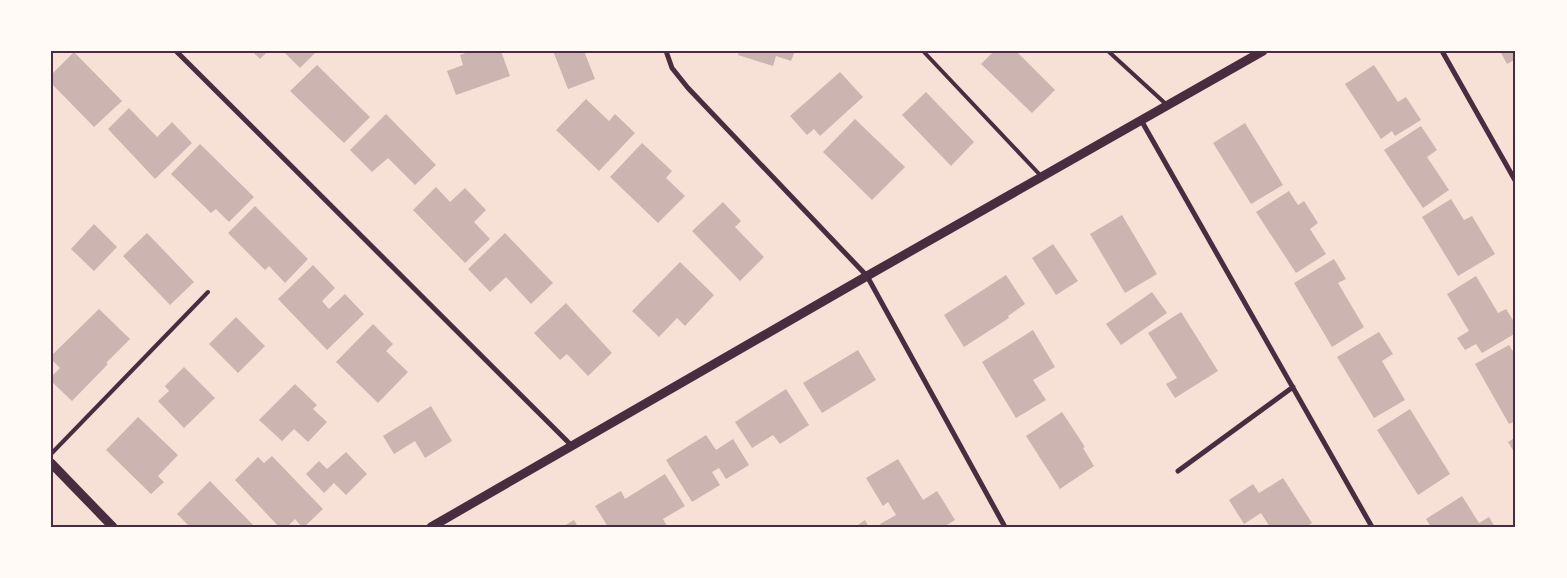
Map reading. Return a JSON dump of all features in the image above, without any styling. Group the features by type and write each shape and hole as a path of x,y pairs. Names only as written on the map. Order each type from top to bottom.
{"street":[{"path":"176,51 572,446"},
{"path":"666,51 672,68 688,88 867,276 1005,527"},
{"path":"430,527 1263,51"},
{"path":"1442,51 1516,182"},
{"path":"1141,120 1372,527"},
{"path":"1178,471 1293,387"},
{"path":"51,463 113,527"}],"lane":[{"path":"923,51 1042,177"},
{"path":"1108,51 1168,105"},
{"path":"51,454 208,292"}],"building":[{"path":"252,51 268,51 260,59"},
{"path":"283,51 317,51 300,68"},
{"path":"471,51 501,51 510,76 456,95 447,71 463,65 460,55"},
{"path":"553,51 584,51 595,79 568,89"},
{"path":"739,51 795,51 791,61 776,56 773,66 738,55"},
{"path":"994,51 1016,51 1055,90 1032,113 981,64"},
{"path":"1500,51 1516,51 1516,59 1507,64"},
{"path":"74,52 122,101 94,127 51,83 51,75"},
{"path":"317,65 370,117 344,143 290,91"},
{"path":"1374,65 1398,102 1406,97 1421,120 1395,136 1392,131 1381,139 1345,84"},
{"path":"840,72 863,97 820,136 814,129 807,135 790,116"},
{"path":"926,92 974,142 951,166 902,115"},
{"path":"586,99 609,121 615,114 635,133 599,171 556,130"},
{"path":"129,108 157,137 172,122 192,143 155,179 108,129"},
{"path":"386,114 436,165 415,185 388,158 372,172 350,150"},
{"path":"855,119 905,167 872,200 823,152"},
{"path":"1245,123 1283,185 1251,204 1213,143"},
{"path":"1421,126 1437,150 1427,157 1449,190 1423,208 1384,150"},
{"path":"642,143 672,171 666,178 685,196 658,223 610,177"},
{"path":"200,144 254,197 229,222 216,209 211,213 171,174"},
{"path":"436,187 450,202 465,188 486,210 474,222 490,239 465,263 413,210"},
{"path":"1289,191 1298,205 1304,201 1318,223 1310,229 1326,254 1296,273 1256,212"},
{"path":"1451,199 1464,220 1472,216 1495,254 1458,276 1422,217"},
{"path":"723,202 741,221 735,227 764,257 740,281 692,231"},
{"path":"255,206 308,259 285,283 269,266 265,270 228,233"},
{"path":"1122,215 1157,274 1125,293 1090,234"},
{"path":"94,224 117,247 94,271 71,249"},
{"path":"147,233 194,282 170,305 123,256"},
{"path":"505,233 553,283 531,304 506,277 490,292 468,269"},
{"path":"1053,244 1078,281 1056,295 1032,258"},
{"path":"1334,259 1346,279 1338,283 1364,327 1332,347 1294,283"},
{"path":"680,262 714,295 685,326 677,318 659,337 632,311"},
{"path":"313,265 335,288 322,301 329,309 345,294 364,314 327,350 278,299"},
{"path":"1006,275 1025,304 1008,316 1009,318 964,347 944,315"},
{"path":"1476,276 1498,313 1506,309 1516,325 1516,333 1482,353 1476,344 1465,350 1457,338 1469,331 1447,294"},
{"path":"1152,292 1167,313 1121,345 1106,324"},
{"path":"566,303 612,353 588,376 567,354 560,360 534,333"},
{"path":"99,309 130,339 72,401 51,381 51,377 60,368 51,359 51,356"},
{"path":"1181,312 1218,371 1175,398 1166,384 1177,378 1148,333"},
{"path":"236,317 265,346 238,373 209,344"},
{"path":"373,324 393,344 386,351 408,372 378,403 336,362"},
{"path":"1033,330 1055,367 1033,380 1046,400 1016,418 982,362"},
{"path":"1379,332 1393,354 1382,361 1405,400 1374,418 1337,357"},
{"path":"1509,345 1516,356 1516,421 1509,424 1475,364"},
{"path":"858,350 876,380 822,413 803,383"},
{"path":"184,367 215,398 184,428 158,401 169,391 165,386"},
{"path":"295,384 317,405 313,409 327,422 308,442 294,429 282,441 259,420"},
{"path":"786,389 809,425 780,444 773,435 752,448 735,422"},
{"path":"431,406 452,441 425,458 415,441 394,454 383,436"},
{"path":"1410,409 1450,474 1418,495 1377,430"},
{"path":"1062,412 1085,447 1083,448 1094,466 1060,489 1026,436"},
{"path":"138,417 178,455 158,476 164,482 151,494 106,450"},
{"path":"706,435 716,450 733,439 749,465 726,479 719,468 712,472 720,485 692,502 666,460"},
{"path":"1516,437 1516,455 1508,442"},
{"path":"346,452 367,474 346,495 334,483 324,493 306,474 319,461 327,469"},
{"path":"272,456 323,509 304,527 295,519 287,527 279,527 235,480 258,457 264,463"},
{"path":"898,459 923,500 937,491 955,520 944,527 882,527 880,524 896,515 888,502 883,506 866,478"},
{"path":"665,474 685,506 663,519 667,526 608,527 595,506 621,491 625,499"},
{"path":"1283,478 1312,523 1306,527 1270,527 1261,513 1244,524 1229,500 1253,484 1259,493"},
{"path":"210,481 255,527 190,527 177,514"},
{"path":"1462,496 1479,523 1489,517 1495,527 1431,527 1426,519"},
{"path":"574,520 578,527 562,527"},
{"path":"865,520 869,527 855,527"}]}
